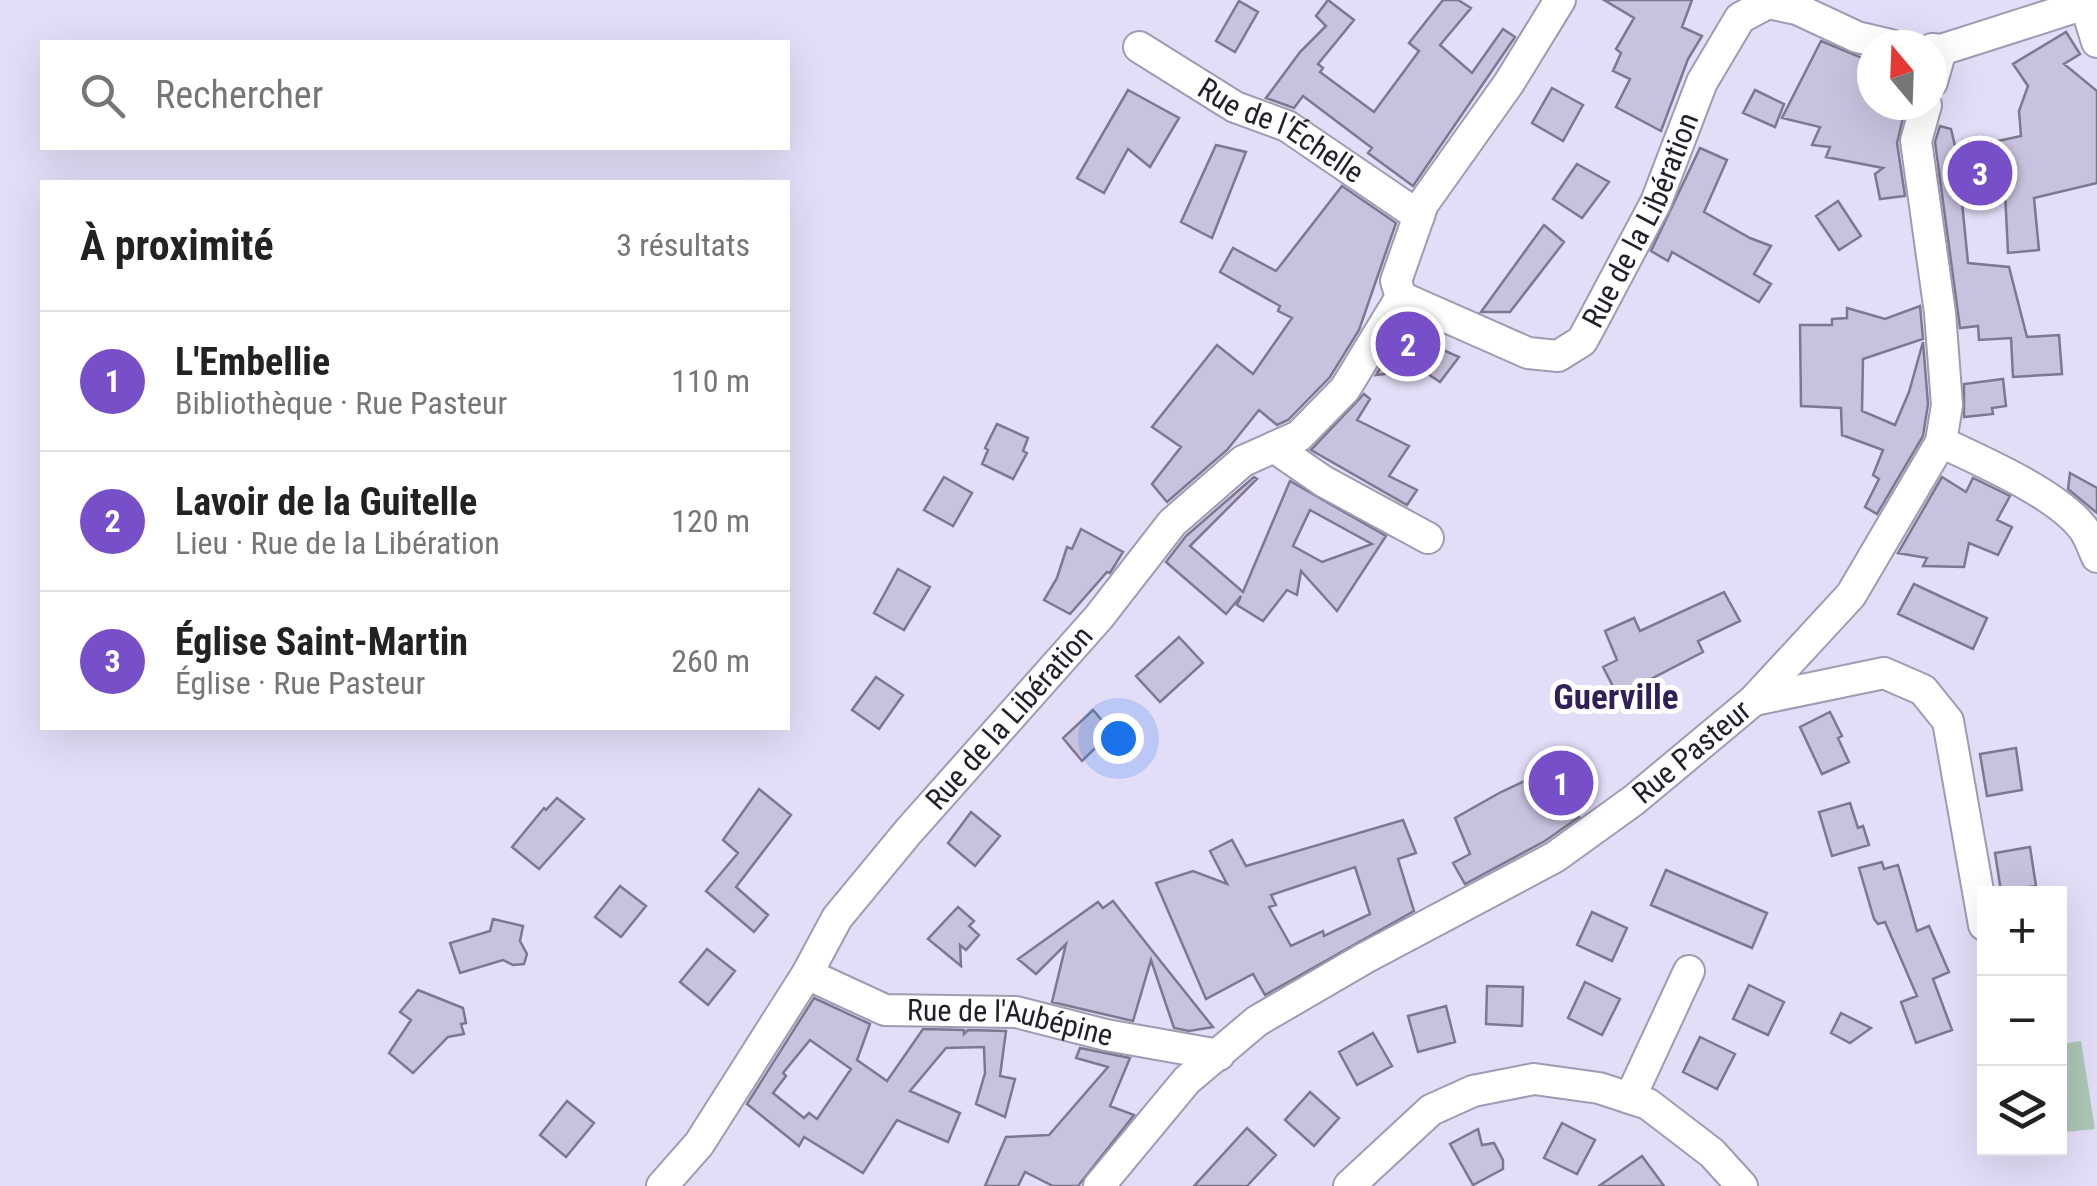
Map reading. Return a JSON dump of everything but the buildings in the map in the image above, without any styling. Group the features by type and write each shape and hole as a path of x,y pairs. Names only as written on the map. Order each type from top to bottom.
{"street":[{"name":"Rue de la Libération","path":"662,1186 699,1144 808,974 837,918 1099,617 1172,523 1243,461 1299,436 1346,390 1401,297 1396,281 1423,204 1510,83 1560,0"},
{"path":"1947,46 2084,2 2097,42"},
{"name":"Rue de la Libération","path":"1401,297 1528,353 1558,356 1582,341 1656,202 1702,82 1740,18 1768,3 1780,3"},
{"path":"1780,3 1857,37"},
{"name":"Rue de l'Échelle","path":"1139,47 1235,107 1287,126 1419,216"},
{"name":"Rue Pasteur","path":"1099,1186 1187,1080 1257,1021 1555,856 1634,800 1754,700 1851,596 1941,442 1948,405 1940,313 1916,141 1922,120"},
{"path":"1941,442 2000,470 2061,508 2083,528 2097,557"},
{"path":"1274,448 1322,481 1428,538"},
{"path":"1754,700 1884,673 1923,690 1948,720 1977,886"},
{"path":"1630,1098 1689,971"},
{"name":"Rue de l'Aubépine","path":"808,974 885,1010 1016,1012 1106,1036 1219,1055"},
{"path":"1349,1186 1431,1110 1472,1091 1534,1080 1599,1088 1648,1104 1712,1153 1742,1186"}],"green space":[{"path":"2081,1041 2095,1129 2067,1132 2067,1043"}],"place":[{"name":"Église Saint-Martin","path":"1980,173"},
{"name":"Lavoir de la Guitelle","path":"1408,344"},
{"name":"L'Embellie","path":"1561,783"}],"district":[{"name":"Guerville","path":"1616,697"}]}
